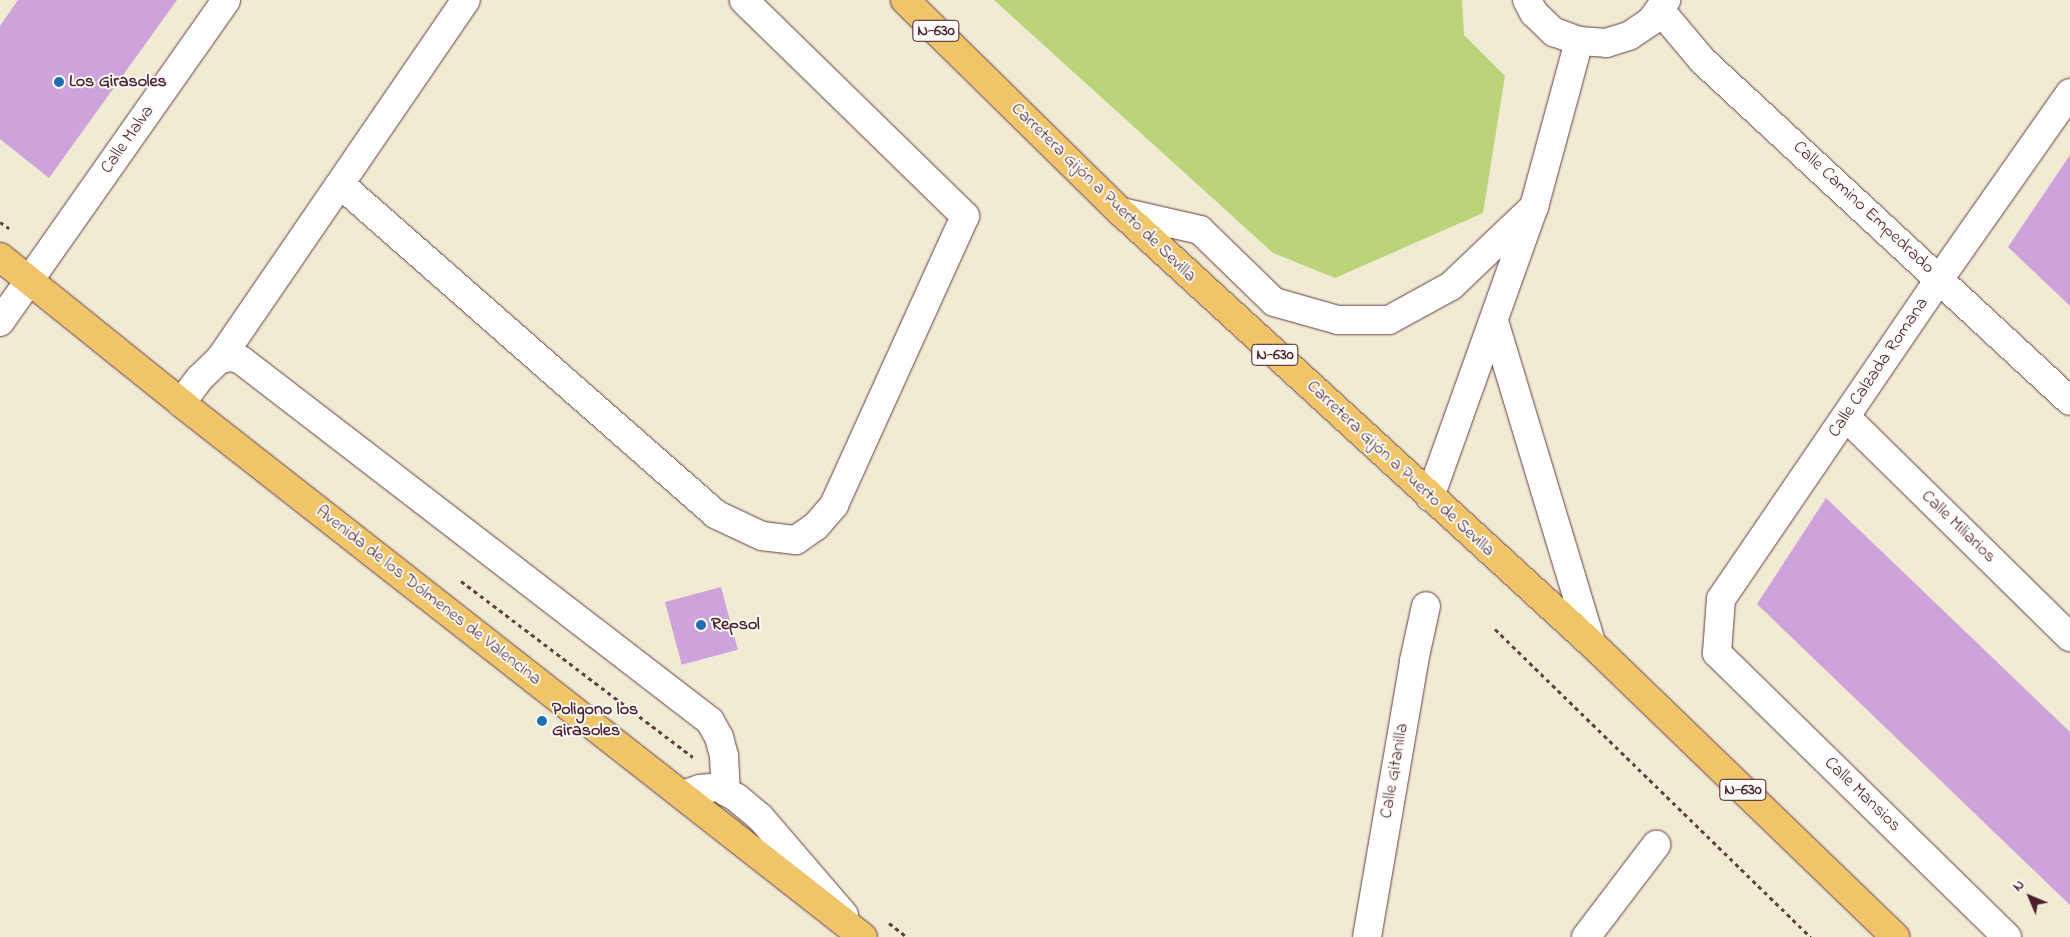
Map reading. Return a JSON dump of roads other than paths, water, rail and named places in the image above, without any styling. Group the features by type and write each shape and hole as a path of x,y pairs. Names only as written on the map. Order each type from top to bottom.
{"main road":[{"name":"Carretera Gijón a Puerto de Sevilla","path":"905,0 1121,212 1591,644 1895,937"},
{"name":"Avenida de los Dólmenes de Valencina","path":"0,256 181,403 862,937"}],"street":[{"name":"Calle Malva","path":"0,322 226,0"},
{"path":"181,403 200,378 220,359 466,0"},
{"path":"340,184 715,514 762,536 796,540 816,526 834,505 965,216 744,0"},
{"path":"922,0 967,61"},
{"path":"1528,0 1534,13 1554,32 1579,42 1606,43 1628,36 1651,21 1663,5"},
{"name":"Calle Camino Empedrado","path":"1663,5 1703,61 1940,278 2070,402"},
{"path":"1430,497 1534,207 1579,42"},
{"name":"Calle Calzada Romana","path":"1717,654 1721,599 1940,278 2070,93"},
{"path":"1121,212 1200,230 1274,302 1338,320 1389,320 1451,286 1534,207"},
{"path":"1494,321 1591,644"},
{"path":"220,359 233,356 242,360 710,721 719,737 724,756 726,782 760,817 862,937"},
{"name":"Calle Miliarios","path":"1846,417 2070,637"},
{"name":"Calle Gitanilla","path":"1367,937 1414,661 1426,606"},
{"name":"Calle Mansios","path":"1717,654 2007,937"},
{"path":"682,795 700,789 718,787 726,782"},
{"path":"1586,937 1656,845"}],"place":[{"name":"Los Girasoles","path":"59,82"},
{"name":"Repsol","path":"701,625"},
{"name":"Poligono los Girasoles","path":"542,721"}]}
